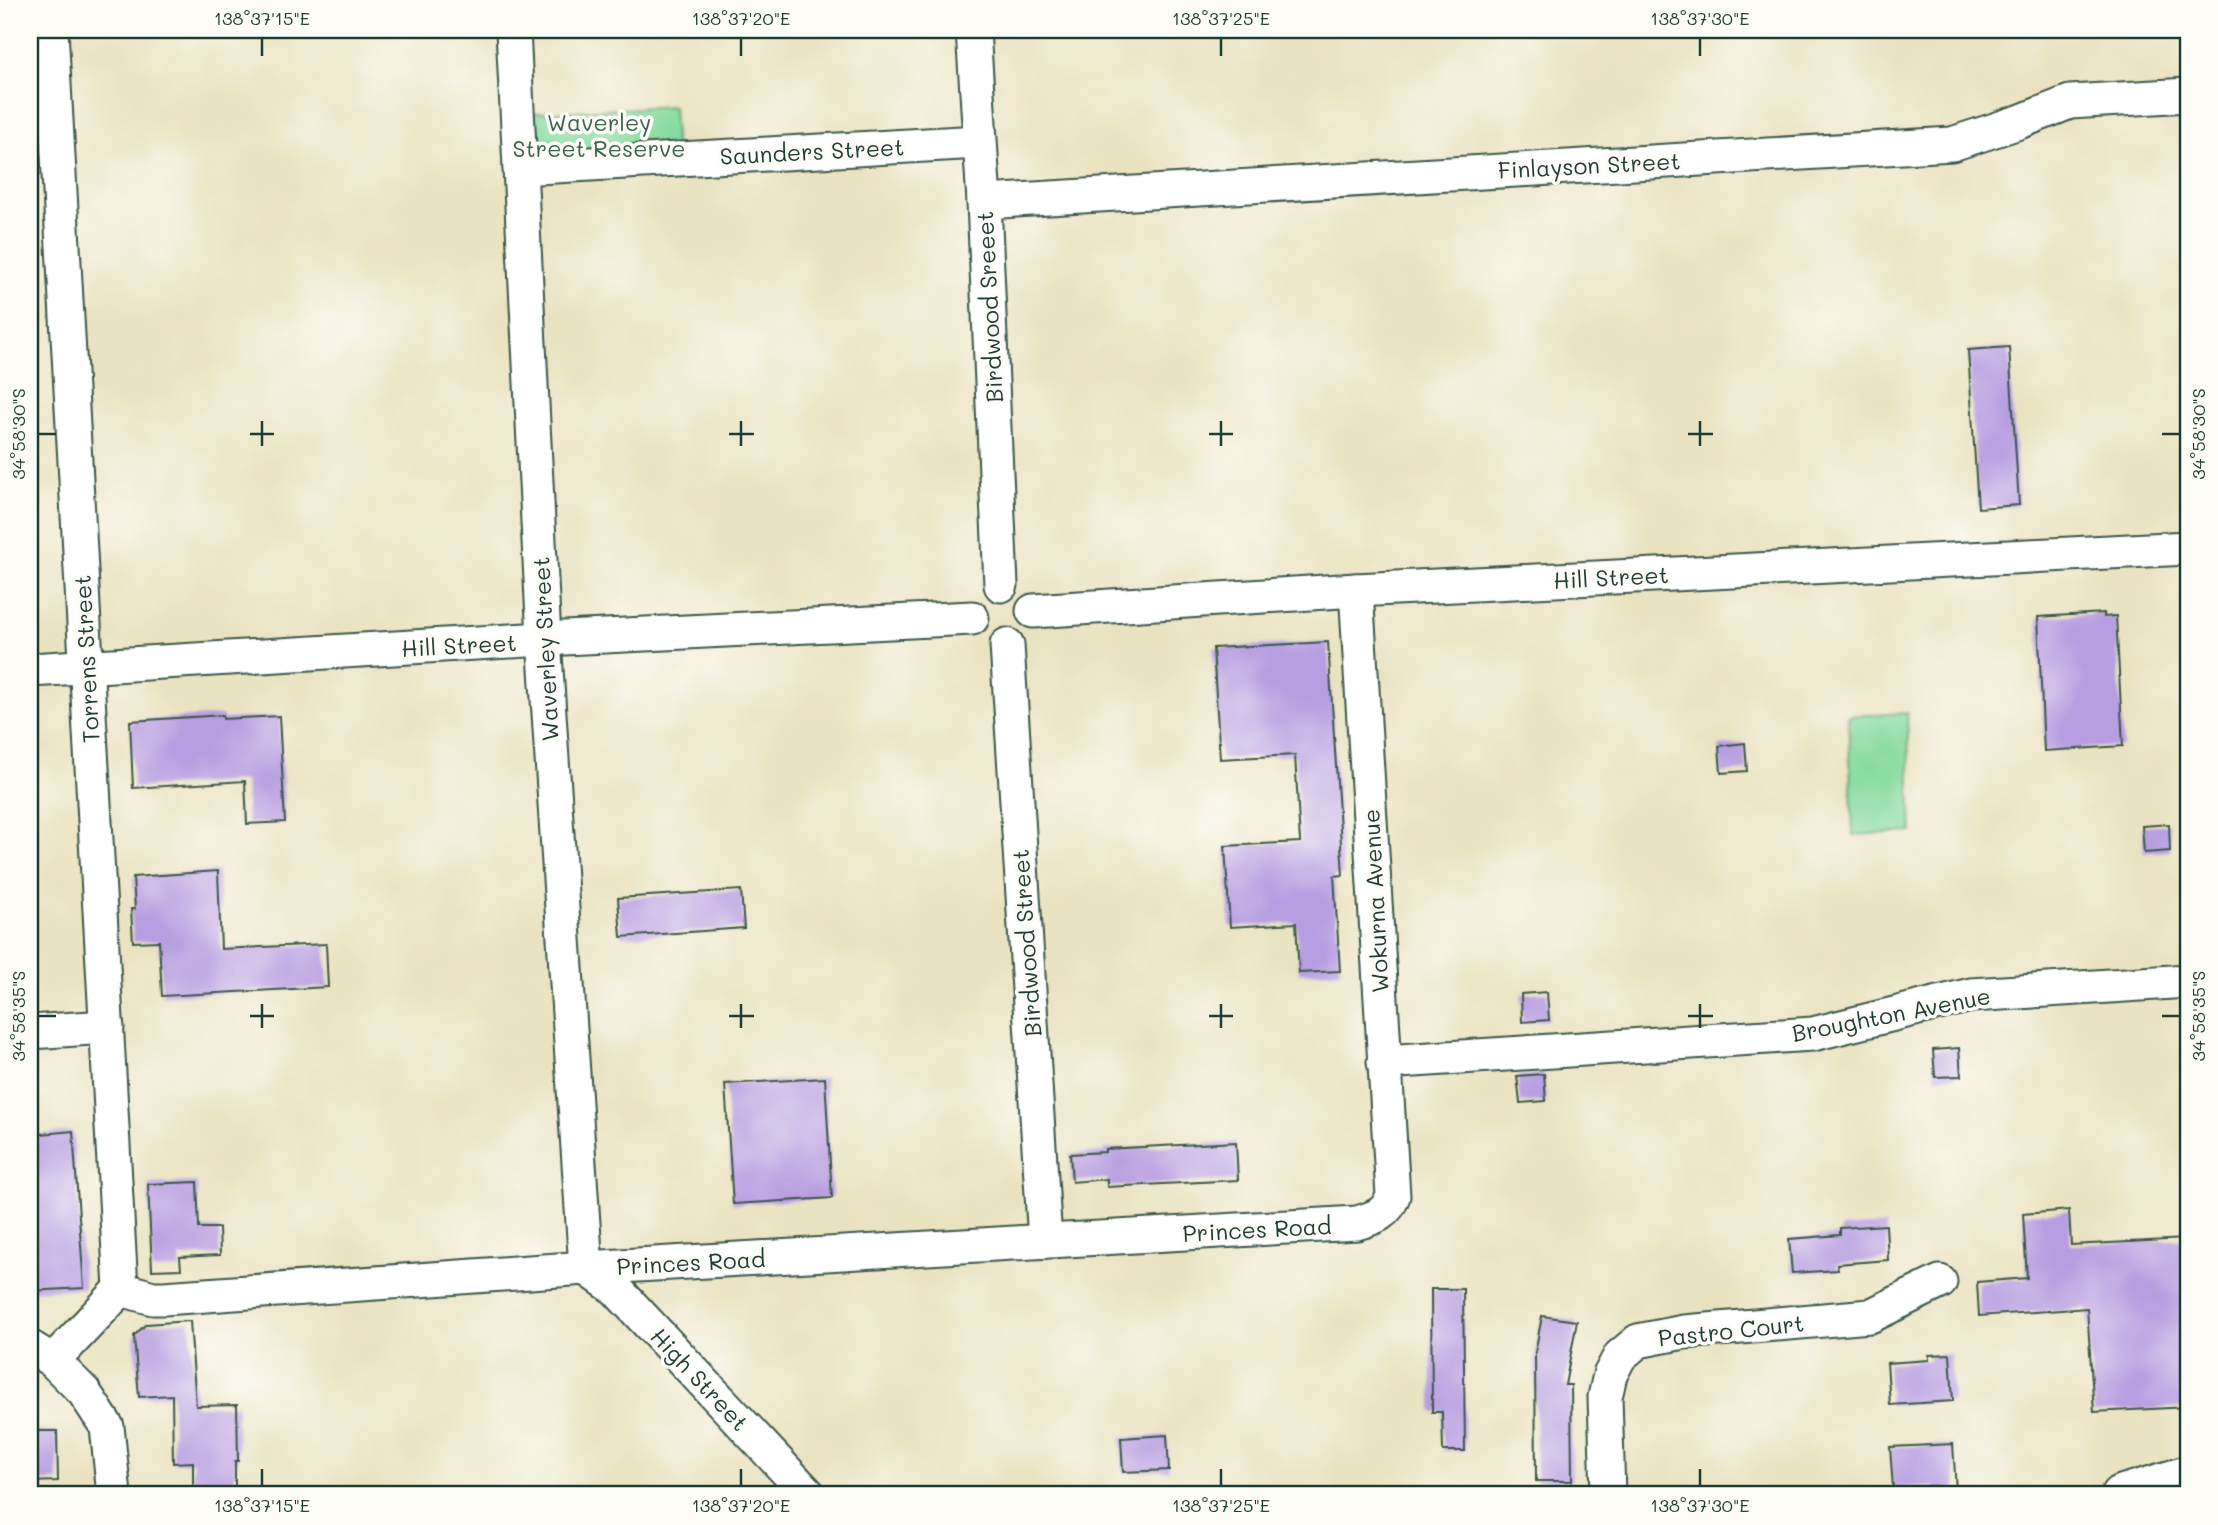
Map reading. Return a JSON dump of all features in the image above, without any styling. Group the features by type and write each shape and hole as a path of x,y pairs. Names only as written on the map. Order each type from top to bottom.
{"main road":[{"path":"2120,1495 2188,1475"}],"street":[{"name":"Torrens Street","path":"51,30 121,1289"},
{"name":"Waverley Street","path":"513,30 544,639 586,1268"},
{"name":"Birdwood Sreeet","path":"973,30 984,202 1001,584"},
{"name":"Finlayson Street","path":"984,202 1952,144 2070,102 2188,95"},
{"name":"Saunders Street","path":"520,168 979,142"},
{"name":"Hill Street","path":"1033,611 1356,590 2188,548"},
{"path":"1001,584 1017,588 1026,595 1033,611 1030,629 1020,640 1007,645 990,642 979,634 972,618 976,600 985,590 1001,584"},
{"name":"Wokurna Avenue","path":"1356,590 1393,1196 1386,1211"},
{"name":"Hill Street","path":"30,670 544,639 972,618"},
{"name":"Birdwood Street","path":"1007,645 1045,1241"},
{"name":"Broughton Avenue","path":"1384,1062 1813,1034 1971,995 2188,981"},
{"path":"30,1032 107,1027"},
{"name":"Princes Road","path":"121,1289 153,1298 164,1298 586,1268 1357,1223 1373,1219 1386,1211"},
{"name":"High Street","path":"586,1268 616,1289 809,1495"},
{"name":"Pastro Court","path":"1608,1495 1605,1397 1610,1375 1620,1356 1638,1341 1684,1332 1870,1317 1940,1282"},
{"path":"114,1495 107,1427 84,1392 41,1354 121,1289"}],"green space":[{"name":"Waverley Street Reserve","path":"673,106 676,156 525,164 522,114"},
{"path":"1907,713 1912,832 1853,835 1848,716"}],"building":[{"path":"2009,347 2019,505 1978,508 1968,350"},
{"path":"2104,613 2104,617 2116,616 2123,746 2044,751 2038,617"},
{"path":"1328,642 1343,875 1334,876 1340,971 1299,973 1296,923 1230,927 1225,846 1300,842 1295,755 1220,759 1213,648"},
{"path":"223,715 223,719 279,716 285,822 247,824 245,781 133,788 130,721"},
{"path":"1745,743 1747,771 1721,773 1719,746"},
{"path":"2169,824 2170,851 2144,853 2142,826"},
{"path":"218,871 221,949 326,944 328,987 162,996 159,941 133,942 133,877"},
{"path":"741,890 744,928 621,937 618,898"},
{"path":"1547,992 1549,1020 1522,1022 1521,994"},
{"path":"1959,1048 1961,1076 1935,1077 1933,1050"},
{"path":"1544,1074 1546,1101 1520,1103 1517,1076"},
{"path":"825,1078 832,1198 733,1204 725,1084"},
{"path":"73,1131 84,1288 30,1291 30,1135"},
{"path":"1236,1142 1238,1180 1107,1187 1107,1179 1072,1182 1070,1154 1105,1152 1105,1149"},
{"path":"197,1182 199,1228 219,1228 220,1255 180,1257 181,1269 152,1270 148,1184"},
{"path":"2069,1210 2071,1245 2186,1239 2188,1407 2094,1412 2087,1308 1979,1316 1977,1282 2027,1278 2023,1214"},
{"path":"1886,1225 1888,1260 1837,1264 1838,1270 1792,1273 1789,1239 1840,1235 1840,1228"},
{"path":"1431,1289 1463,1289 1465,1451 1443,1451 1442,1412 1432,1412"},
{"path":"1542,1316 1577,1321 1565,1385 1571,1385 1572,1481 1536,1481 1535,1353"},
{"path":"190,1321 196,1406 237,1405 238,1461 235,1461 235,1495 193,1495 193,1462 173,1463 172,1395 139,1397 134,1336 146,1324"},
{"path":"1950,1354 1953,1401 1890,1405 1887,1363 1929,1360 1929,1355"},
{"path":"30,1431 57,1431 58,1481 30,1482"},
{"path":"1167,1435 1169,1470 1123,1472 1121,1438"},
{"path":"1953,1444 1956,1491 1935,1492 1935,1486 1893,1488 1890,1447"}]}
